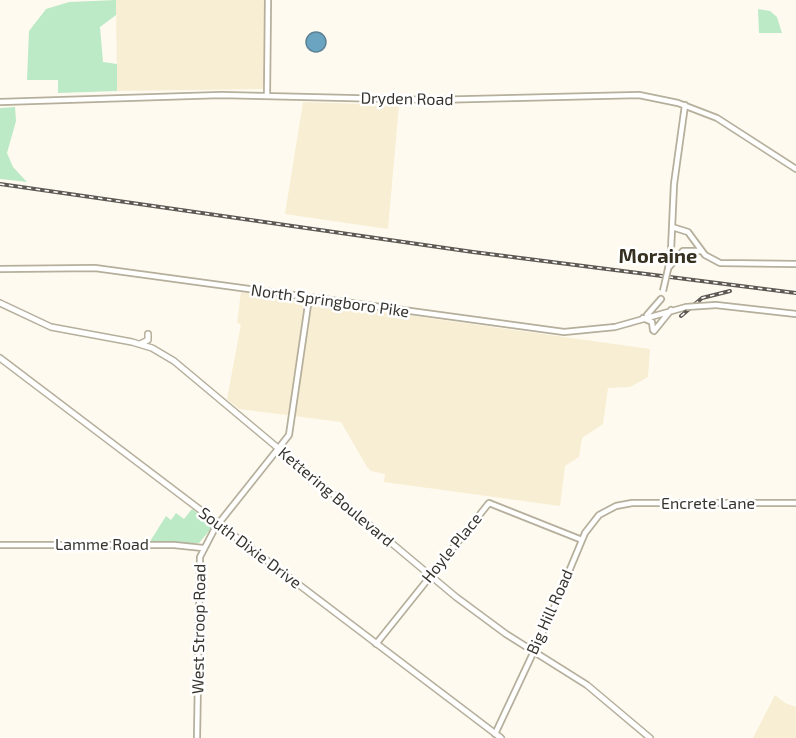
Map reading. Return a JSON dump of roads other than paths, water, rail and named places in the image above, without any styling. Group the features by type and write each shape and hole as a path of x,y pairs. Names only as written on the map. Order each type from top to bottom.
{"main road":[{"path":"267,96 268,0"},
{"name":"Dryden Road","path":"0,102 207,95 436,100 627,95 658,98 685,105 726,123 796,169"},
{"path":"658,313 668,269 674,184 685,105"},
{"path":"672,228 688,232 701,251 713,261 724,264 796,264"},
{"path":"668,269 683,251 701,251"},
{"name":"North Springboro Pike","path":"0,269 95,268 564,332 603,330 672,309 686,307 716,305 796,314"},
{"name":"West Stroop Road","path":"197,738 197,589 200,557 219,523 279,450 290,431 309,298"},
{"path":"661,299 643,318 652,322 654,331 672,309"},
{"name":"Kettering Boulevard","path":"0,303 60,330 140,344 174,361 430,576 485,619 587,685 650,738"},
{"path":"140,344 148,340 148,334"},
{"name":"South Dixie Drive","path":"0,358 501,738"},
{"name":"Hoyle Place","path":"376,644 489,503 582,540"},
{"name":"Encrete Lane","path":"620,504 796,503"},
{"name":"Big Hill Road","path":"495,734 582,540 595,519 607,509 620,504"},
{"name":"Lamme Road","path":"0,545 193,546 203,548"},
{"path":"193,546 200,557"}],"water":[{"path":"316,32 323,35 326,42 323,49 316,52 309,49 306,42 309,35"}],"railway":[{"path":"0,184 473,252 796,293"},
{"path":"681,316 702,298 730,291"}],"district":[{"name":"Moraine","path":"658,256"}]}
